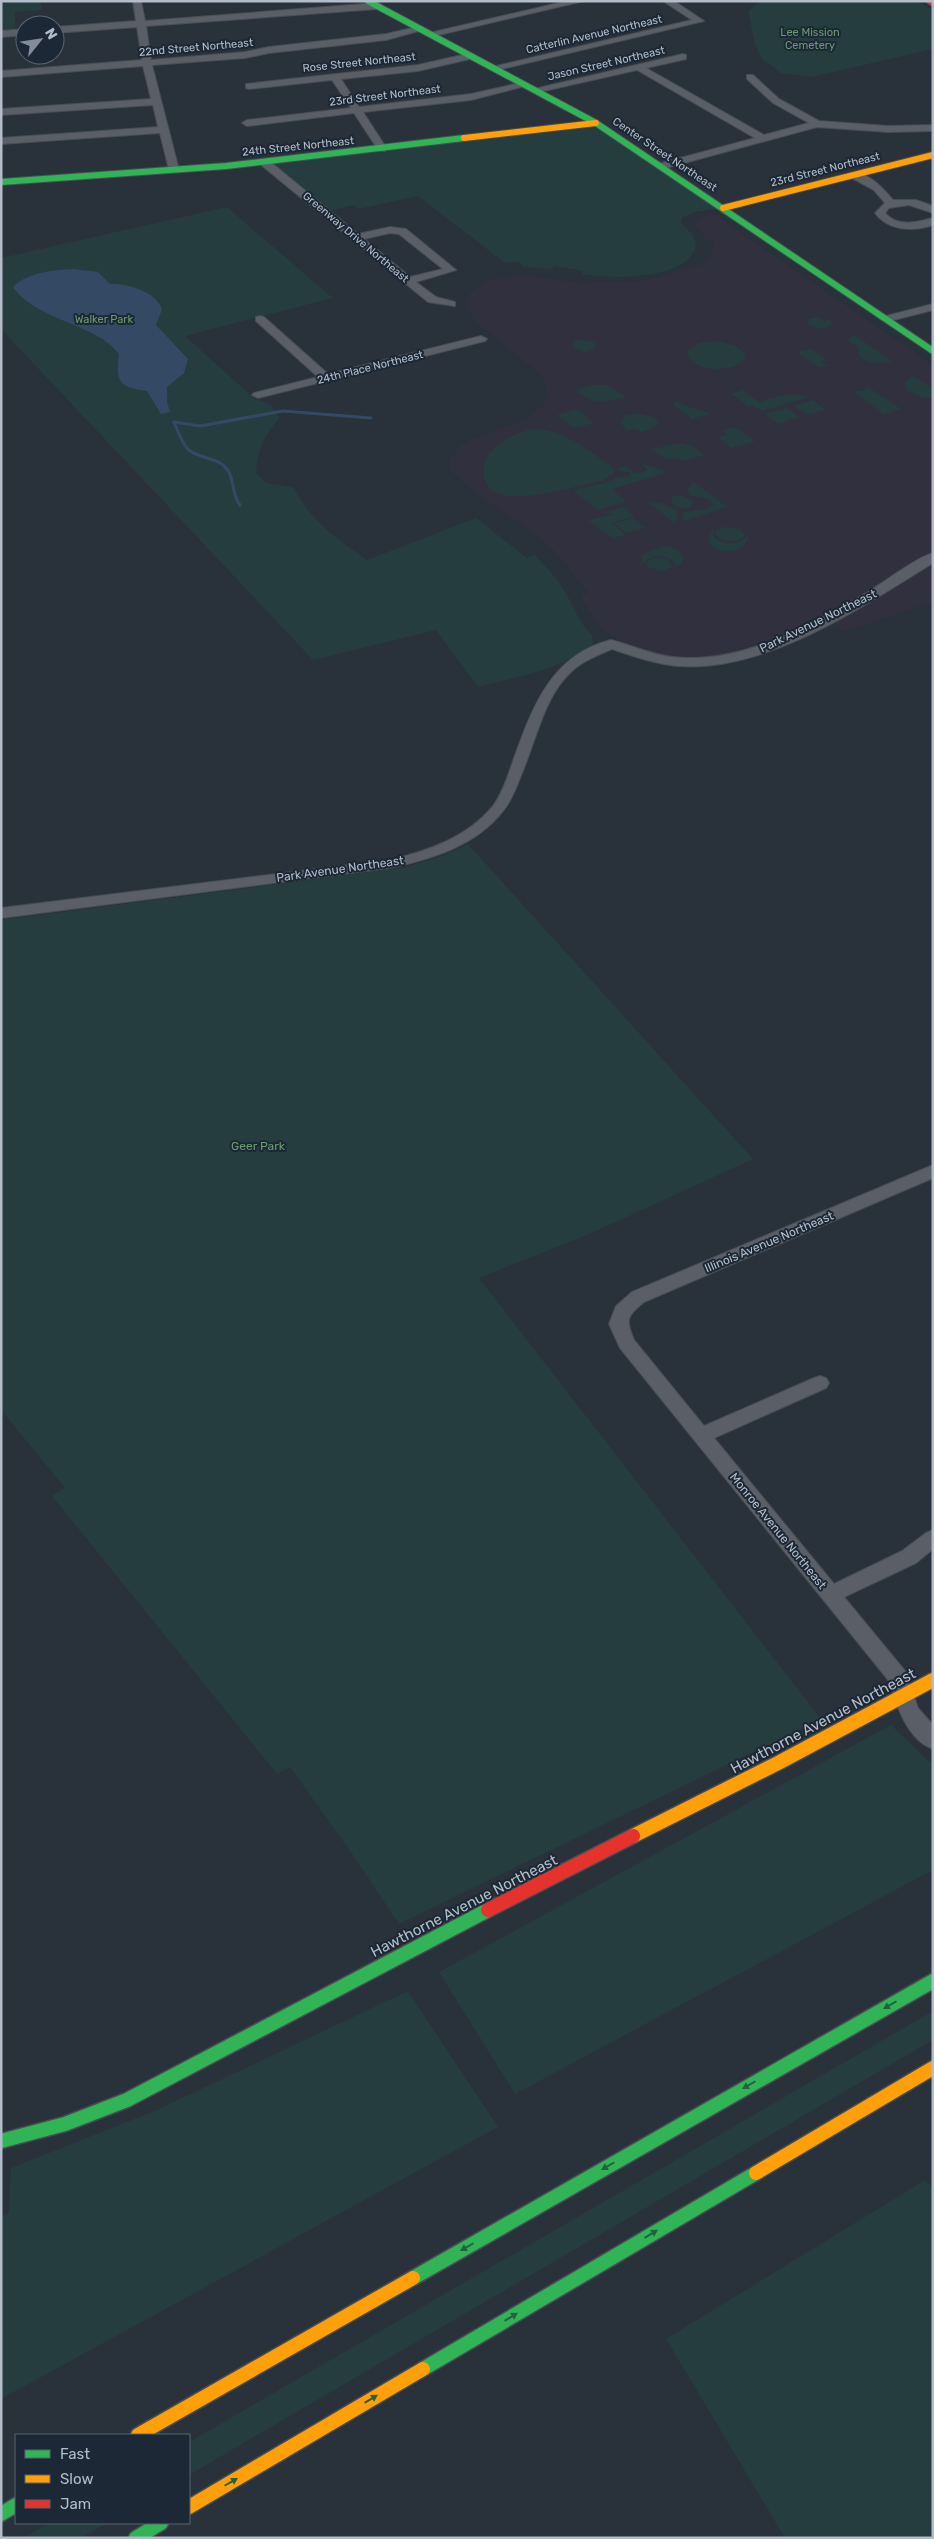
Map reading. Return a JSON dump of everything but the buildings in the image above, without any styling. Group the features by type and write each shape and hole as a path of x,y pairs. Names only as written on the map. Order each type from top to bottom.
{"main road":[{"name":"Center Street Northeast","path":"373,4 596,123 933,351"},
{"name":"24th Street Northeast","path":"1,182 264,162 596,123"},
{"name":"23rd Street Northeast","path":"723,208 933,155"},
{"name":"Hawthorne Avenue Northeast","path":"1,2141 75,2122 128,2100 446,1931 780,1762 933,1680"},
{"path":"140,2434 933,1981"},
{"path":"190,2505 933,2068"},
{"path":"1,2514 15,2506"},
{"path":"136,2538 159,2524"}],"street":[{"path":"137,1 147,63 174,170"},
{"name":"22nd Street Northeast","path":"1,74 245,55 269,50 425,32 580,1"},
{"name":"Catterlin Avenue Northeast","path":"493,68 700,21 666,1"},
{"path":"65,29 373,4"},
{"path":"1,34 15,33"},
{"name":"Rose Street Northeast","path":"249,86 430,67 471,56"},
{"name":"Jason Street Northeast","path":"530,88 683,57"},
{"path":"638,67 762,138"},
{"path":"336,77 382,149"},
{"path":"750,77 776,101 817,124"},
{"name":"23rd Street Northeast","path":"247,123 485,96 530,88"},
{"path":"1,112 157,102"},
{"path":"662,166 817,124 888,129 933,128"},
{"path":"1,141 164,130"},
{"name":"Greenway Drive Northeast","path":"264,162 432,300 451,304"},
{"path":"854,175 878,188 891,204"},
{"path":"932,223 916,226 891,222 880,213 881,210 891,204 917,203 933,210"},
{"path":"358,238 394,230 402,231 451,270 409,280"},
{"path":"886,319 933,307"},
{"path":"260,319 326,378"},
{"name":"24th Place Northeast","path":"258,395 481,339"},
{"name":"Park Avenue Northeast","path":"1,913 390,864 437,851 460,840 495,812 503,802 530,737 557,680 581,659 612,644 645,656 672,661 698,662 734,658 761,649 855,605 933,557"},
{"name":"Illinois Avenue Northeast","path":"618,1324 622,1311 638,1297 933,1171"},
{"name":"Monroe Avenue Northeast","path":"618,1324 626,1343 898,1677 909,1712 933,1740"},
{"path":"702,1435 820,1383"},
{"path":"830,1595 909,1557 933,1538"}],"shaded area":[{"path":"714,214 933,365 933,602 844,632 824,616 751,649 724,656 687,659 637,650 620,642 604,631 596,622 580,596 588,593 558,555 527,528 473,492 452,473 449,461 458,447 474,438 526,419 544,404 548,393 544,379 538,373 473,320 466,306 469,293 487,281 511,276 535,276 588,284 591,281 627,282 666,276 694,264 701,265 711,255 714,241 706,240 694,223 701,217"}],"green space":[{"path":"1,1 40,1 42,10 15,12 15,30 1,31"},
{"name":"Lee Mission Cemetery","path":"760,1 916,1 933,10 933,49 811,77 781,73 762,59 755,44 748,11"},
{"path":"596,123 723,208 694,212 682,218 681,223 693,235 696,244 691,256 680,265 647,275 610,277 582,274 583,271 555,266 551,269 523,267 520,262 505,263 418,196 359,209 354,205 326,212 264,162"},
{"name":"Walker Park","path":"227,207 333,298 185,336 255,399 270,404 280,418 270,430 263,443 258,457 256,473 266,483 293,487 300,499 325,528 367,560 476,518 527,558 535,555 562,587 580,620 592,635 593,644 570,660 555,666 478,687 436,630 313,660 1,329 1,258"},
{"path":"817,317 825,321 829,319 834,324 823,329 808,325 809,319"},
{"path":"854,335 893,362 884,363 862,359 859,356 858,347 847,341"},
{"path":"575,341 594,342 596,348 584,352 572,347"},
{"path":"718,341 736,346 745,354 745,359 732,367 716,369 700,366 688,357 688,351 699,343"},
{"path":"811,349 826,359 820,362 830,366 818,367 797,352"},
{"path":"913,376 933,388 933,399 912,394 914,393 906,390 905,382"},
{"path":"592,385 608,385 626,397 611,401 600,401 589,398 576,390"},
{"path":"868,387 901,409 884,414 853,391 866,391 863,388"},
{"path":"743,390 759,402 786,395 808,397 762,411 751,405 748,406 731,394"},
{"path":"813,400 826,410 807,415 794,406"},
{"path":"677,401 709,414 692,419 672,403"},
{"path":"787,408 800,417 778,424 765,414"},
{"path":"577,409 594,423 574,428 557,415"},
{"path":"640,414 653,417 658,422 657,426 642,432 635,428 628,430 622,425 621,421 627,415"},
{"path":"735,427 755,441 732,448 718,437 727,434 722,430"},
{"path":"533,429 554,432 574,441 610,465 613,469 613,474 602,481 536,495 510,496 493,491 486,482 483,472 489,454 505,440"},
{"path":"682,443 694,447 704,455 682,461 676,458 666,459 651,449"},
{"path":"640,463 669,472 612,489 626,502 597,510 573,490 605,483 618,477 629,477 630,472 620,471 620,468 625,466 636,474 646,471 647,469"},
{"path":"694,482 727,507 684,521 682,515 685,512 708,509 714,505 709,499 690,495 688,489"},
{"path":"681,495 692,500 693,503 690,508 683,509 672,504 672,497"},
{"path":"648,502 662,503 675,509 678,516 674,523"},
{"path":"624,507 634,516 612,523 626,535 613,538 588,520 615,514 604,513"},
{"path":"633,518 645,528 626,533 614,523"},
{"path":"722,527 740,529 745,536 735,542 721,540 715,533"},
{"path":"713,530 713,536 722,542 736,543 745,539 748,535 748,540 739,548 727,551 721,550 711,544 708,539"},
{"path":"660,547 670,547 679,552 683,557 682,564 673,568 675,564 672,560 661,556 649,558 643,563 641,560 643,554"},
{"path":"658,557 669,560 672,567 662,571 647,567 648,560"},
{"name":"Geer Park","path":"468,844 753,1159 594,1232 479,1278 821,1719 399,1924 290,1767 277,1774 52,1496 65,1488 1,1410 1,920 402,868 442,856"},
{"path":"891,1725 933,1765 933,1870 515,2094 439,1972"},
{"path":"408,1991 498,2127 1,2399 1,2218 9,2213 11,2168 157,2110"},
{"path":"933,2011 933,2040 190,2474 190,2441"},
{"path":"925,2180 933,2190 933,2538 785,2538 666,2339"},
{"path":"47,2524 105,2524 81,2538 23,2538"}],"water":[{"path":"74,269 98,272 110,284 133,287 148,293 159,303 162,309 156,325 188,359 184,373 167,387 167,402 170,412 161,414 147,391 130,387 121,382 118,371 119,354 109,344 82,328 37,308 24,299 13,287 34,275 50,271"}],"waterway":[{"path":"240,505 235,496 231,477 227,469 219,462 189,450 174,422 200,426 283,411 371,418"}],"traffic: fast":[{"path":"368,1 596,123 933,351"},
{"path":"1,182 226,166 464,138"},
{"path":"1,2141 65,2124 127,2100 488,1910"},
{"path":"413,2278 933,1981"},
{"path":"423,2369 756,2173"},
{"path":"1,2514 15,2506"},
{"path":"136,2538 159,2524"}],"traffic: slow":[{"path":"464,138 596,123"},
{"path":"723,208 933,155"},
{"path":"633,1836 780,1762 933,1680"},
{"path":"756,2173 933,2068"},
{"path":"140,2434 413,2278"},
{"path":"190,2506 423,2369"}],"traffic: jam":[{"path":"488,1910 633,1836"}]}
